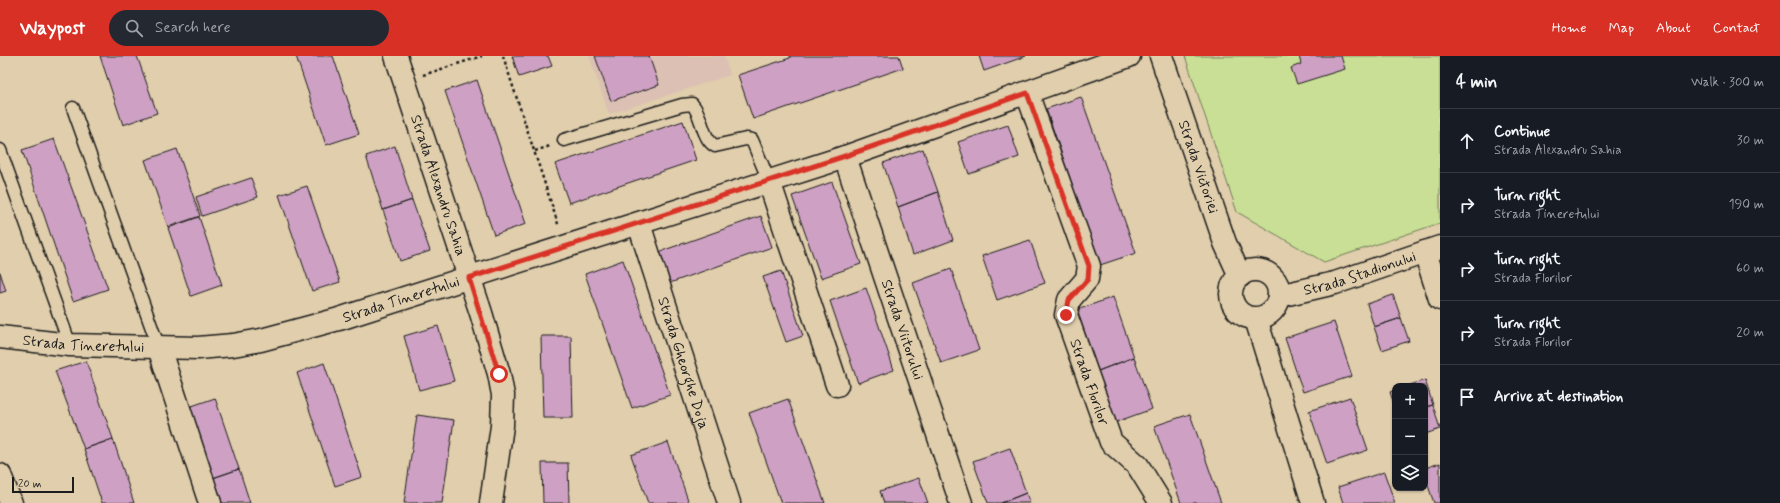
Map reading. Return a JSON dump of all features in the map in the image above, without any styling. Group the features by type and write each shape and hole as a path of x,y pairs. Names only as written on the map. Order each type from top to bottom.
{"street":[{"name":"Strada Alexandru Sahia","path":"396,56 494,355 503,395 502,426 491,503"},
{"name":"Strada Tineretului","path":"0,337 70,345 159,348 198,348 233,345 261,340 339,319 639,224 845,156 1129,56"},
{"name":"Strada Victoriei","path":"1161,56 1225,243 1240,276"},
{"name":"Strada Florilor","path":"1027,93 1089,266 1088,279 1069,300 1066,315 1111,442 1138,466 1161,503"},
{"name":"Strada Viitorului","path":"845,156 961,503"},
{"path":"769,181 837,385"},
{"name":"Strada Gheorghe Doja","path":"639,224 729,503"},
{"path":"1432,249 1440,299"},
{"name":"Strada Stadionului","path":"1279,296 1335,283 1432,249"},
{"path":"1254,270 1269,275 1278,288 1279,296 1274,309 1263,317 1256,319 1241,315 1232,303 1232,288 1240,276 1246,272 1254,270"},
{"path":"1256,319 1313,503"},
{"path":"159,348 210,503"},
{"path":"0,475 11,503"}],"lane":[{"path":"564,140 682,105 692,104 697,110 708,142 715,146 746,139 752,140 769,181"},
{"path":"73,108 159,348"},
{"path":"0,150 70,345"}],"path":[{"path":"423,76 482,56"},
{"path":"504,56 561,234"},
{"path":"421,69 426,83"}],"shaded area":[{"path":"589,56 724,56 730,75 609,114"}],"green space":[{"path":"1185,56 1440,56 1440,223 1324,262 1237,212"}],"building":[{"path":"100,56 137,56 157,113 123,125"},
{"path":"296,56 333,56 359,134 326,145"},
{"path":"512,56 548,56 552,66 519,77"},
{"path":"595,56 649,56 659,85 611,101"},
{"path":"790,56 899,56 903,68 753,119 738,75 790,58"},
{"path":"979,56 1026,56 984,71"},
{"path":"1299,56 1341,56 1345,69 1297,84 1291,68 1301,64"},
{"path":"477,80 526,224 494,235 445,91"},
{"path":"1081,97 1136,253 1100,265 1046,109"},
{"path":"683,121 696,160 569,203 555,164"},
{"path":"1008,125 1019,157 969,174 958,142"},
{"path":"54,139 108,289 73,301 22,150"},
{"path":"395,146 412,200 383,210 366,156"},
{"path":"177,149 200,216 168,227 145,160"},
{"path":"923,149 938,192 898,207 883,163"},
{"path":"251,178 258,197 202,216 196,197"},
{"path":"832,182 861,264 821,278 792,196"},
{"path":"307,186 340,282 312,291 279,195"},
{"path":"938,192 953,240 913,255 898,207"},
{"path":"412,200 430,251 400,261 383,210"},
{"path":"761,216 772,247 667,284 656,253"},
{"path":"199,217 222,285 191,296 168,228"},
{"path":"1030,240 1045,283 997,300 982,256"},
{"path":"623,260 670,395 632,408 585,274"},
{"path":"951,269 979,350 941,363 913,283"},
{"path":"781,271 803,336 786,342 763,277"},
{"path":"0,272 6,291 0,293"},
{"path":"866,288 894,370 858,383 830,301"},
{"path":"1393,295 1401,318 1374,327 1367,304"},
{"path":"1113,297 1134,357 1098,371 1077,310"},
{"path":"1401,318 1409,341 1382,350 1374,327"},
{"path":"1334,322 1352,376 1303,392 1285,338"},
{"path":"438,326 454,381 419,390 404,336"},
{"path":"541,336 571,336 573,418 543,418"},
{"path":"1134,357 1152,409 1116,422 1098,371"},
{"path":"86,361 113,439 84,449 55,371"},
{"path":"324,363 362,477 335,486 297,373"},
{"path":"1425,380 1426,383 1416,383"},
{"path":"1428,389 1433,405 1428,406"},
{"path":"1350,397 1368,450 1327,464 1309,411"},
{"path":"215,398 239,469 210,479 186,408"},
{"path":"788,399 825,503 781,503 749,413"},
{"path":"1433,405 1440,429 1428,433 1428,419 1428,406"},
{"path":"1190,414 1221,503 1181,503 1154,426"},
{"path":"417,415 454,420 442,503 404,503"},
{"path":"113,439 134,503 102,503 84,449"},
{"path":"668,442 689,503 648,503 631,455"},
{"path":"1010,448 1026,493 1001,503 988,503 973,461"},
{"path":"542,463 568,463 569,503 543,503"},
{"path":"1440,463 1440,503 1434,503 1428,486 1428,467"},
{"path":"239,469 250,503 218,503 210,479"},
{"path":"1384,472 1395,503 1343,503 1338,487"},
{"path":"919,478 928,503 884,503 880,491"},
{"path":"1026,493 1030,503 1001,503"}],"route":[{"path":"499,374 469,278 845,156 1027,93 1089,266 1088,279 1069,300 1066,315"}]}
